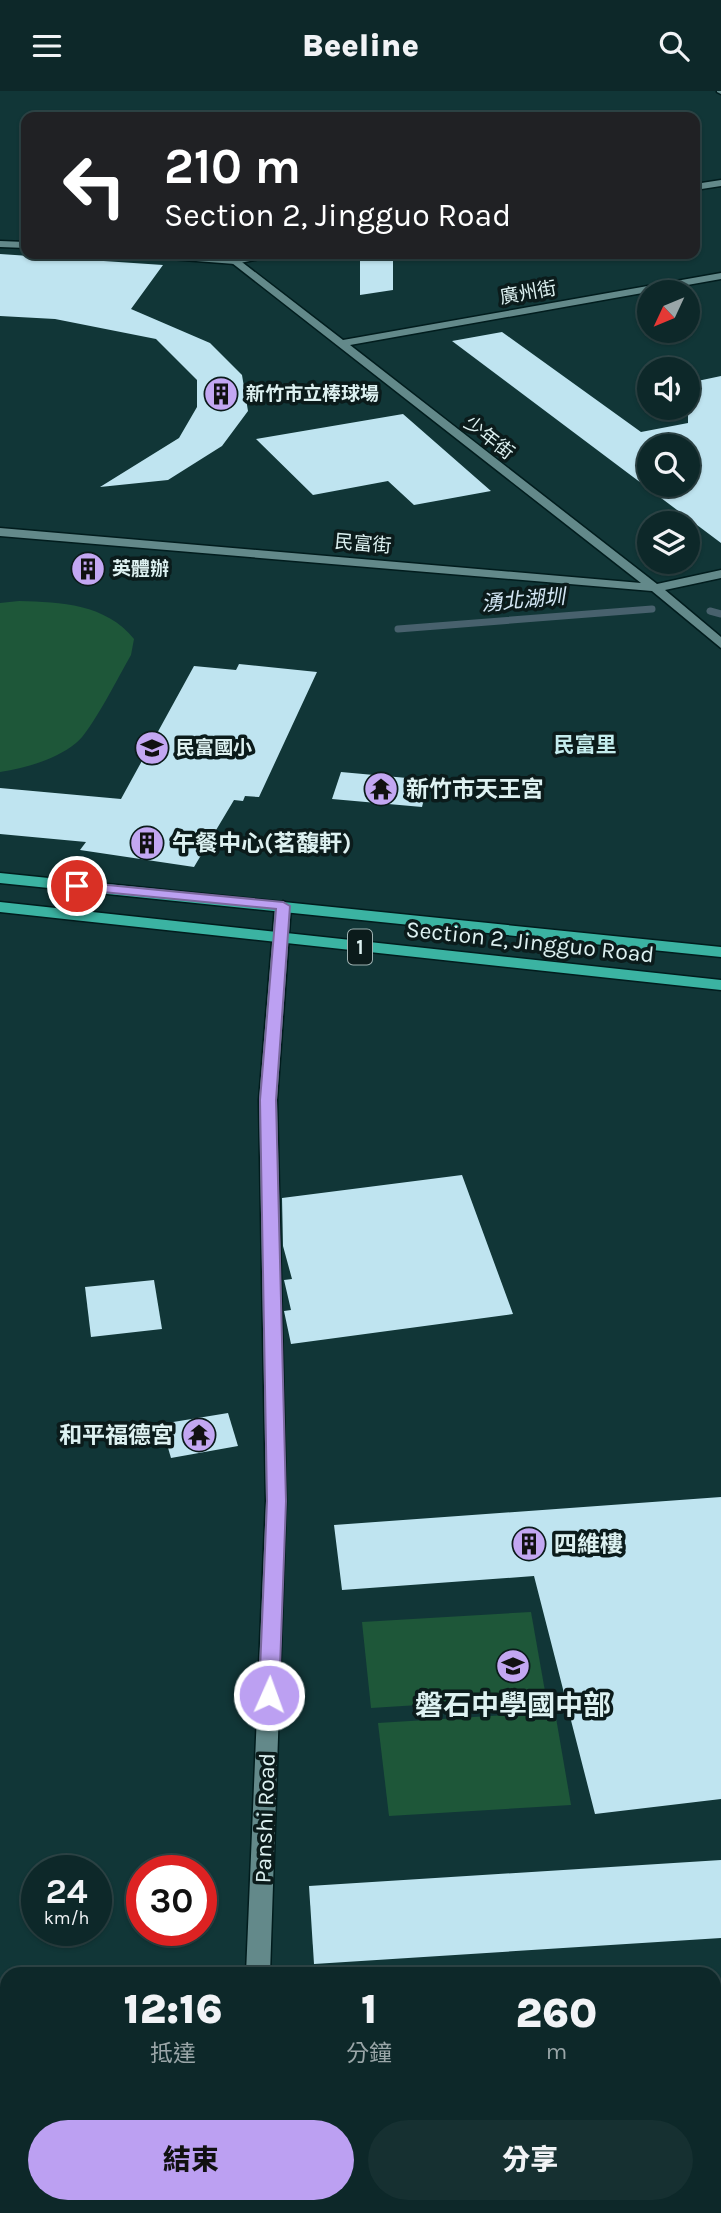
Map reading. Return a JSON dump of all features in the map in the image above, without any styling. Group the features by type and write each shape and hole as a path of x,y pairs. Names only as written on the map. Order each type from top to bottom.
{"main road":[{"name":"Section 2, Jingguo Road","path":"0,878 721,952"},
{"name":"Section 2, Jingguo Road","path":"0,907 721,985"}],"street":[{"path":"700,186 721,183"},
{"path":"0,244 21,245"},
{"path":"210,259 248,259"},
{"name":"少年街","path":"236,261 721,644"},
{"name":"廣州街","path":"340,344 721,276"},
{"name":"民富街","path":"0,532 654,589 721,574"},
{"name":"Panshi Road","path":"258,1967 276,1501 268,1100 283,906"}],"green space":[{"path":"19,601 82,607 110,618 134,639 131,655 97,716 76,743 50,759 0,772 0,603"},
{"path":"531,1612 546,1697 371,1708 362,1622"},
{"path":"555,1712 571,1805 389,1816 378,1723"}],"building":[{"name":"新竹市立棒球場","path":"0,254 21,255 21,259 74,259 163,265 131,309 210,343 242,375 248,411 222,446 168,480 100,487 179,438 197,407 197,380 156,339 55,319 0,316"},
{"path":"360,259 393,259 393,290 360,295"},
{"path":"502,332 641,432 688,423 688,420 700,420 700,380 721,376 721,543 700,527 700,511 678,511 660,497 700,497 700,434 637,434 637,480 452,341"},
{"path":"403,414 491,491 414,505 388,481 313,495 256,439"},
{"path":"239,664 317,672 259,797 245,796 243,801 234,800 194,867 80,850 86,842 0,834 0,788 121,799 194,666 236,670"},
{"name":"新竹市天王宮","path":"341,772 429,780 422,807 332,799"},
{"path":"462,1175 513,1314 291,1344 284,1311 291,1310 284,1280 292,1279 283,1246 282,1198"},
{"path":"154,1280 162,1329 91,1337 85,1287"},
{"name":"和平福德宮","path":"228,1413 238,1446 171,1458 161,1424"},
{"path":"721,1497 721,1799 595,1814 534,1576 342,1590 334,1525"},
{"path":"721,1860 721,1938 314,1964 309,1886"}],"waterway":[{"name":"湧北湖圳","path":"398,629 652,609"},
{"name":"湧北湖圳","path":"710,611 721,614"}],"place":[{"name":"新竹市立棒球場","path":"221,394"},
{"name":"英體辦","path":"88,569"},
{"name":"民富國小","path":"152,748"},
{"name":"新竹市天王宮","path":"381,789"},
{"name":"午餐中心(茗馥軒)","path":"147,843"},
{"name":"和平福德宮","path":"199,1435"},
{"name":"四維樓","path":"529,1544"},
{"name":"磐石中學國中部","path":"513,1666"}],"district":[{"name":"民富里","path":"585,745"}],"route":[{"path":"77,886 283,906 268,1100 276,1501 269,1695"}]}
